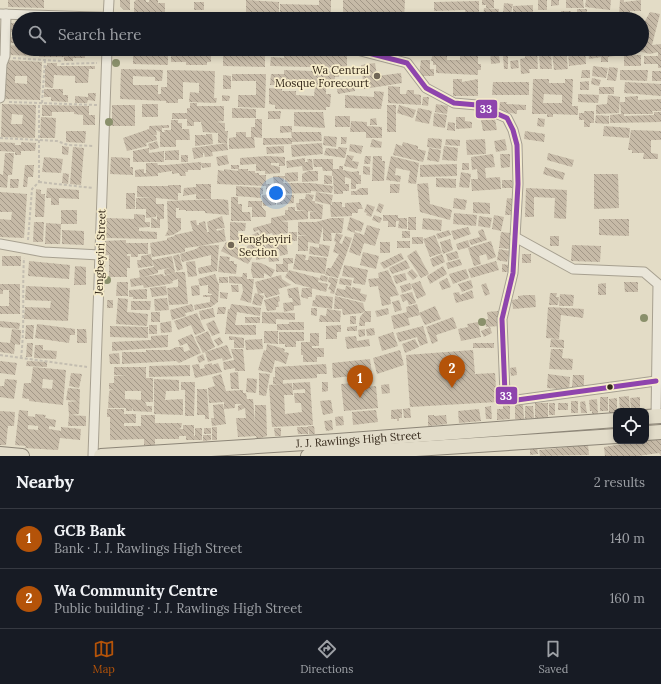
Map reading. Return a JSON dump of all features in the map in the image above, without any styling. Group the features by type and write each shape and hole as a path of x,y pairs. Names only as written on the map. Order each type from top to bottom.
{"main road":[{"name":"J. J. Rawlings High Street","path":"101,456 336,441 613,420"},
{"path":"649,433 661,432"},
{"name":"J. J. Rawlings High Street","path":"308,456 613,436"},
{"path":"0,454 22,456"}],"street":[{"path":"108,12 109,0"},
{"path":"3,14 4,59 2,64 4,100"},
{"name":"Jengbeyiri Street","path":"93,456 107,56"},
{"path":"380,56 407,63 426,88 454,103 477,106 507,118 514,130 517,145 514,273 502,319 505,394 508,398 517,400 656,381"},
{"path":"515,237 573,269 644,272 658,284 654,417"},
{"path":"0,244 44,252 100,255"}],"path":[{"path":"4,59 60,61 62,64 107,63"},
{"path":"42,103 45,60"},
{"path":"4,100 39,103 105,105"},
{"path":"38,140 39,103"},
{"path":"0,138 57,141 68,145 104,146"},
{"path":"39,182 102,188"},
{"path":"0,355 96,368"}],"building":[{"path":"8,0 44,0 44,8 8,7"},
{"path":"120,0 130,0 130,10 124,10 120,6"},
{"path":"136,0 146,0 146,2 149,2 149,0 158,0 158,3 165,3 165,12 134,12 134,2"},
{"path":"246,0 279,2 279,12 246,12"},
{"path":"319,0 331,0 331,12 280,12 280,4 319,5"},
{"path":"343,0 405,0 404,12 343,12"},
{"path":"482,0 494,0 494,8 486,8 486,5 482,5"},
{"path":"538,0 547,0 547,10 538,10"},
{"path":"551,0 559,0 559,5 551,6"},
{"path":"566,0 583,0 584,8 566,8"},
{"path":"586,0 611,0 610,10 585,7"},
{"path":"620,0 624,0 624,2 641,0 641,11 619,12"},
{"path":"479,1 479,12 465,12 465,10 434,11 434,2"},
{"path":"194,2 204,2 204,10 194,10"},
{"path":"504,3 513,4 511,12 503,12"},
{"path":"533,5 533,12 513,12 513,6"},
{"path":"484,8 499,9 499,12 484,12"},
{"path":"577,9 587,9 587,12 577,12"},
{"path":"650,12 660,14 652,45 661,44 661,68 658,68 658,64 644,64 644,56 658,56 658,52 649,54"},
{"path":"9,23 12,23 12,32 9,32"},
{"path":"8,37 12,37 12,43 8,43"},
{"path":"8,45 12,45 12,55 8,55"},
{"path":"85,56 85,58 73,58 73,61 64,61 64,57 39,57"},
{"path":"133,56 168,56 168,65 133,64"},
{"path":"171,56 211,56 211,62 207,62 207,65 186,65 186,62 171,62"},
{"path":"223,56 265,56 265,67 223,66"},
{"path":"284,56 347,56 347,68 270,66 271,57 284,58"},
{"path":"432,56 447,56 447,60 460,60 460,56 478,56 478,64 481,64 481,70 478,70 478,75 436,73 436,65 433,65 433,61 431,61"},
{"path":"490,56 499,56 500,63 491,64"},
{"path":"503,56 508,56 508,69 504,69"},
{"path":"525,56 537,56 538,69 529,69 530,73 521,74 520,59 525,58"},
{"path":"539,56 551,56 552,69 540,69"},
{"path":"552,56 567,56 568,69 554,70"},
{"path":"568,56 585,56 586,64 569,66"},
{"path":"589,56 615,56 608,57 608,62 601,62 601,57 589,59"},
{"path":"624,56 641,56 641,66 624,66"},
{"path":"5,60 42,62 40,100 3,99","holes":["15,76 27,76 27,84 15,83"]},
{"path":"421,60 430,60 430,69 434,69 434,76 419,76"},
{"path":"518,60 519,68 511,69 510,61"},
{"path":"47,63 57,63 57,66 95,66 95,69 89,69 88,83 75,83 75,76 54,75 53,88 45,87 45,65 47,66"},
{"path":"375,63 377,76 401,73 402,83 364,89 361,65"},
{"path":"593,66 608,68 606,78 592,76"},
{"path":"609,67 618,68 616,81 607,80"},
{"path":"121,69 163,70 162,81 155,81 155,77 133,76 133,85 158,85 158,94 161,94 161,87 167,87 167,70 215,71 214,98 217,98 216,103 189,102 190,92 199,93 199,83 183,82 183,99 178,99 178,103 120,99"},
{"path":"284,70 339,72 339,77 335,77 335,80 326,80 326,94 331,94 330,107 326,107 326,110 275,109 275,105 269,104 269,88 282,89 282,91 296,91 296,95 314,96 315,86 270,85 271,74 284,74"},
{"path":"582,70 590,70 590,78 581,78"},
{"path":"620,70 648,70 647,81 620,80"},
{"path":"652,71 661,71 661,81 652,81"},
{"path":"232,74 266,74 265,108 238,107 238,95 256,95 256,81 232,81"},
{"path":"223,75 231,76 231,89 223,89"},
{"path":"592,78 601,80 599,86 591,84"},
{"path":"453,79 462,79 462,82 478,79 478,96 453,96"},
{"path":"533,79 549,79 549,83 565,83 565,79 573,79 572,106 578,106 578,115 553,114 553,117 547,117 547,114 532,114","holes":["544,94 562,95 562,103 543,103"]},
{"path":"353,81 355,91 338,94 336,85"},
{"path":"589,81 589,90 580,90 580,82"},
{"path":"493,82 529,82 529,95 492,95"},
{"path":"625,82 661,84 661,96 624,93"},
{"path":"388,86 400,87 400,94 406,94 407,90 414,90 414,94 421,95 421,105 388,103"},
{"path":"599,87 614,87 614,94 599,94"},
{"path":"44,89 63,89 63,95 68,95 68,102 51,101 51,97 44,97"},
{"path":"374,91 384,92 381,109 345,108 345,95 374,97"},
{"path":"88,93 96,93 95,101 88,100 87,103 75,103 75,96 88,97"},
{"path":"578,94 599,95 598,103 578,102"},
{"path":"222,95 230,96 229,101 222,101"},
{"path":"608,95 620,97 619,113 596,114 596,105 607,104"},
{"path":"638,96 638,100 661,99 661,111 652,111 653,114 624,114 624,116 654,115 654,112 661,112 661,122 610,123 610,115 621,114 620,102 625,102 625,97"},
{"path":"423,97 429,97 428,106 422,105"},
{"path":"500,102 507,102 506,104 526,105 526,110 517,110 517,114 499,111"},
{"path":"190,103 197,103 197,106 224,106 224,121 216,122 225,123 225,131 228,131 227,143 218,143 218,133 203,132 201,122 194,122 194,126 187,126 187,119 172,119 172,113 187,113 187,108 190,108"},
{"path":"2,104 36,105 35,138 1,137","holes":["12,114 23,115 22,124 11,124"]},
{"path":"142,104 158,104 158,117 142,117"},
{"path":"436,104 448,106 447,114 435,112"},
{"path":"42,105 89,106 89,115 95,115 95,125 83,125 83,115 74,114 74,112 52,112 52,116 42,116"},
{"path":"112,105 135,105 135,126 112,126"},
{"path":"387,105 396,105 396,132 387,132"},
{"path":"399,105 416,110 413,118 397,113"},
{"path":"232,108 256,109 256,118 232,118"},
{"path":"418,108 432,111 429,124 415,121"},
{"path":"268,111 281,111 280,119 268,119"},
{"path":"584,111 594,111 594,123 590,123 590,127 584,127 584,120 579,120 579,113 584,113"},
{"path":"294,112 323,112 325,128 294,126"},
{"path":"434,113 447,115 445,128 433,126"},
{"path":"596,115 609,116 609,124 595,123"},
{"path":"335,116 350,116 350,127 335,127"},
{"path":"41,117 56,118 55,138 40,138"},
{"path":"456,117 465,117 465,121 472,122 472,128 456,129"},
{"path":"376,118 377,125 370,125 370,119"},
{"path":"538,118 545,119 544,127 537,126"},
{"path":"255,119 262,119 262,138 254,137 255,148 229,149 229,138 236,137 236,132 246,132 246,137 251,137 251,127 255,127"},
{"path":"495,119 497,130 483,131 481,120"},
{"path":"171,120 178,120 178,123 182,123 182,129 189,129 190,140 176,140 176,147 160,147 160,132 156,130 157,135 152,136 156,136 157,140 146,143 147,146 127,151 123,138 149,129 149,126 169,125 169,128 162,128 162,132 165,132 164,130 171,130"},
{"path":"351,121 367,122 367,126 382,127 382,138 366,138 366,132 350,132"},
{"path":"448,122 455,123 455,131 447,130"},
{"path":"280,126 292,126 292,132 280,133"},
{"path":"604,126 630,128 629,138 603,136"},
{"path":"631,130 661,131 661,140 651,140 651,153 658,154 658,159 643,159 644,153 632,153 632,150 628,150"},
{"path":"66,131 86,131 85,143 66,142"},
{"path":"525,131 545,134 544,142 524,139"},
{"path":"291,132 321,132 322,141 263,145 263,138 292,138"},
{"path":"206,134 212,134 213,144 195,146 195,135 206,136"},
{"path":"324,136 337,137 336,147 323,145"},
{"path":"341,137 347,137 346,144 341,144"},
{"path":"428,138 442,139 441,149 427,147"},
{"path":"372,139 382,142 381,148 370,147"},
{"path":"446,139 460,140 460,146 445,145"},
{"path":"485,139 486,154 467,155 466,140"},
{"path":"505,139 507,150 496,152 494,141"},
{"path":"157,141 159,148 150,150 148,144"},
{"path":"0,142 15,143 15,145 21,145 21,142 36,143 35,151 21,151 21,155 15,155 15,152 0,151"},
{"path":"403,142 418,146 418,149 426,151 423,162 393,155 396,144 402,146"},
{"path":"227,143 228,150 212,152 213,156 205,157 203,153 203,157 194,159 192,148"},
{"path":"322,143 323,154 292,157 291,145"},
{"path":"350,144 363,146 361,154 349,151"},
{"path":"62,146 69,147 68,155 62,154"},
{"path":"284,146 284,153 267,154 266,147"},
{"path":"444,146 458,148 457,161 442,160"},
{"path":"73,147 84,148 81,185 70,184"},
{"path":"338,147 347,148 345,158 324,155 326,148 338,149"},
{"path":"149,148 149,153 164,151 164,162 133,162 133,151"},
{"path":"429,148 441,150 439,162 427,160"},
{"path":"179,150 179,160 165,160 165,151"},
{"path":"5,153 14,153 12,175 8,175 7,188 0,187 0,174 3,175"},
{"path":"548,153 574,160 572,167 547,160"},
{"path":"493,154 495,167 485,168 486,178 500,177 501,189 472,191 471,179 478,179 477,169 472,170 471,157"},
{"path":"500,154 510,154 510,167 501,168"},
{"path":"181,155 188,155 188,162 181,162"},
{"path":"227,155 229,164 218,166 216,157"},
{"path":"347,155 354,156 352,161 359,162 357,169 344,166"},
{"path":"266,156 285,157 285,166 279,166 279,163 271,163 271,165 280,167 280,173 265,174 265,171 256,171 256,164 240,165 240,158"},
{"path":"365,156 371,156 370,164 364,164"},
{"path":"373,156 382,156 382,161 385,161 384,181 372,181"},
{"path":"391,156 419,163 416,184 408,183 410,171 396,168 395,175 401,176 400,182 386,180"},
{"path":"44,157 63,159 61,173 42,172"},
{"path":"111,157 130,158 130,167 133,167 133,175 110,174"},
{"path":"305,158 305,162 308,162 307,159 312,159 313,170 303,171 302,166 287,168 286,161"},
{"path":"313,159 333,159 333,169 339,169 339,166 343,166 343,170 352,172 359,171 359,175 361,175 361,184 356,184 356,189 351,189 351,179 345,177 345,184 349,184 349,191 343,191 343,194 334,194 332,171 323,171 322,167 314,167"},
{"path":"201,162 201,170 188,170 188,172 185,172 186,176 180,176 179,173 172,174 172,171 158,173 158,176 135,177 135,170 144,169 144,173 146,173 146,163 166,165"},
{"path":"201,163 211,163 211,167 202,168"},
{"path":"462,163 469,163 469,170 462,170"},
{"path":"457,164 457,176 420,177 420,165"},
{"path":"25,165 34,165 33,177 28,177 27,187 23,187"},
{"path":"231,165 239,165 239,169 248,169 248,171 255,171 255,173 259,173 259,175 266,175 266,184 274,184 273,176 285,176 283,183 311,183 333,186 332,193 311,191 311,193 266,194 266,186 217,184 218,170 224,171 224,169 238,171 238,169 231,169"},
{"path":"363,166 370,167 370,175 363,174"},
{"path":"545,167 565,173 563,180 543,174"},
{"path":"308,171 318,171 318,181 302,182 302,174"},
{"path":"298,172 298,181 285,182 285,173"},
{"path":"461,172 471,174 469,188 459,187"},
{"path":"63,173 69,174 68,184 62,183"},
{"path":"594,174 618,174 619,208 594,209"},
{"path":"324,175 332,176 332,184 324,184"},
{"path":"436,178 456,179 456,188 436,187"},
{"path":"10,179 19,179 18,188 10,188"},
{"path":"502,180 512,180 513,188 502,188"},
{"path":"428,183 430,204 452,210 450,220 420,212 417,184"},
{"path":"196,184 211,184 211,199 196,199 196,194 183,196 184,188 196,187"},
{"path":"390,184 400,184 399,193 390,193"},
{"path":"181,185 181,193 178,193 178,200 156,198 156,204 164,204 164,219 160,219 160,228 151,228 151,218 156,219 157,221 157,213 156,217 146,218 146,209 136,209 136,198 153,198 137,197 137,186"},
{"path":"236,186 263,188 263,194 261,194 261,198 236,196"},
{"path":"47,188 79,190 79,199 59,198 59,205 51,205 51,198 46,198"},
{"path":"360,188 368,188 368,195 351,195 351,191 356,191"},
{"path":"526,188 567,190 566,219 554,218 555,198 534,197 534,217 525,217"},
{"path":"36,189 41,190 41,194 45,194 44,217 35,217"},
{"path":"0,192 27,194 24,238 0,237 0,219 11,220 12,212 0,212"},
{"path":"316,192 333,195 331,205 315,201"},
{"path":"126,193 135,193 135,209 126,209"},
{"path":"276,194 276,205 263,206 262,195"},
{"path":"306,194 314,195 312,201 315,201 315,203 323,205 322,219 310,219 310,212 317,212 297,210 296,203 299,203 299,199 305,199"},
{"path":"279,195 294,195 294,203 277,205 277,201 280,200"},
{"path":"231,197 238,197 238,204 242,204 242,212 250,212 251,221 231,221"},
{"path":"454,198 467,200 465,210 453,208"},
{"path":"507,198 515,199 513,215 505,215"},
{"path":"228,200 229,215 205,213 205,211 186,211 176,208 176,218 181,218 181,230 173,235 165,236 168,230 167,201"},
{"path":"248,201 262,201 262,207 266,212 266,217 252,217 252,207 248,207"},
{"path":"332,202 342,202 342,207 345,207 345,203 360,202 363,209 358,209 358,213 352,213 352,216 331,217 330,205 332,205"},
{"path":"473,202 490,203 490,214 473,213"},
{"path":"379,203 384,205 381,213 376,211"},
{"path":"367,204 375,207 371,217 366,215 367,213 364,212"},
{"path":"288,207 295,207 295,211 308,211 308,219 280,221 288,222 288,233 273,235 272,233 261,236 259,230 254,232 253,228 271,223 271,218 285,215 285,210 288,210"},
{"path":"61,210 77,210 77,224 61,224"},
{"path":"454,213 477,215 476,226 453,224"},
{"path":"134,214 145,215 145,222 150,222 150,227 133,228 139,228 139,231 157,232 157,239 106,238 106,218 134,219"},
{"path":"374,215 382,218 380,223 372,220"},
{"path":"383,215 398,215 398,218 407,218 407,229 398,228 399,221 396,221 396,227 388,227 388,221 383,221"},
{"path":"494,215 504,217 501,231 492,229"},
{"path":"222,216 225,228 216,229 217,231 224,229 226,241 185,248 185,252 152,257 150,243 167,240 167,238 175,236 174,235 193,231 190,221 196,220 197,225 199,225 199,223 205,221 207,232 209,232 207,222"},
{"path":"479,216 492,218 490,228 478,226"},
{"path":"350,217 364,223 361,232 355,230 355,233 347,230"},
{"path":"408,217 416,217 416,230 408,230"},
{"path":"331,218 344,218 342,233 331,233 332,241 323,241 323,226 319,244 308,242 308,251 298,251 298,236 308,236 298,235 298,222 316,222"},
{"path":"423,218 442,220 441,231 422,229"},
{"path":"599,219 629,219 629,236 599,235"},
{"path":"34,222 44,222 43,242 33,242"},
{"path":"230,222 246,223 245,231 238,231 239,240 230,240"},
{"path":"46,223 61,224 60,244 45,244"},
{"path":"367,225 380,229 375,246 364,243 360,256 349,252 355,232 364,235"},
{"path":"468,227 471,234 454,240 451,231"},
{"path":"483,229 487,240 471,245 469,240 480,237 478,231"},
{"path":"62,230 84,231 84,245 62,244"},
{"path":"449,230 451,235 438,239 436,234"},
{"path":"402,231 410,231 410,238 402,238"},
{"path":"258,232 261,238 249,244 246,238"},
{"path":"289,232 297,232 297,241 282,240 282,242 286,241 288,254 280,256 279,249 267,251 264,237 281,235 281,237 289,236"},
{"path":"501,232 511,233 509,249 499,248"},
{"path":"336,233 343,235 339,243 342,244 345,236 352,238 338,278 325,275 327,268 331,268 339,254 333,252 336,242 334,241"},
{"path":"435,235 442,253 430,257 423,239"},
{"path":"550,236 559,236 559,246 550,246"},
{"path":"412,237 423,237 423,244 412,244"},
{"path":"261,239 266,248 255,254 253,250 249,252 247,246"},
{"path":"450,239 453,250 443,254 440,242"},
{"path":"126,240 126,243 148,243 148,254 138,254 138,257 131,257 131,254 127,254 127,256 130,256 130,268 127,268 127,277 109,277 109,255 105,255 104,241"},
{"path":"468,240 470,247 458,250 456,244"},
{"path":"397,241 410,241 410,248 397,248"},
{"path":"491,241 496,257 488,260 486,254 479,256 481,264 474,266 468,248"},
{"path":"226,242 246,252 245,254 252,258 248,264 221,251"},
{"path":"380,242 390,242 390,253 380,253"},
{"path":"319,244 330,246 328,257 309,254 310,246 319,248"},
{"path":"219,245 217,271 199,274 198,268 211,265 211,255 182,262 180,254 196,249 200,246"},
{"path":"572,245 601,246 600,262 571,261"},
{"path":"499,249 510,251 507,262 497,260"},
{"path":"416,250 429,274 421,278 407,256"},
{"path":"265,251 267,258 256,260 256,254"},
{"path":"457,251 459,258 448,261 446,254"},
{"path":"363,252 379,256 376,269 360,265"},
{"path":"401,253 404,259 384,269 380,263"},
{"path":"151,254 153,266 138,268 137,260 141,260 141,256"},
{"path":"179,254 183,269 177,271 173,256"},
{"path":"278,254 279,261 269,262 268,256"},
{"path":"296,254 306,255 305,260 308,260 309,256 327,258 325,274 293,269"},
{"path":"442,254 445,262 433,267 430,259"},
{"path":"522,254 531,254 531,263 522,263"},
{"path":"2,256 21,256 21,266 2,266"},
{"path":"172,256 175,273 165,275 164,270 170,268 158,270 158,273 140,278 139,270 154,267 152,260"},
{"path":"220,256 230,257 229,261 234,261 234,264 237,264 236,274 218,272"},
{"path":"283,258 293,258 293,263 288,264 288,272 276,272 276,264 283,264"},
{"path":"460,259 462,265 448,269 446,263"},
{"path":"406,260 410,268 392,274 389,268"},
{"path":"29,261 70,265 69,279 28,276"},
{"path":"195,261 197,276 188,277 186,262"},
{"path":"496,261 499,270 471,278 468,269"},
{"path":"252,262 261,263 275,270 271,277 264,273 264,278 253,278 251,271"},
{"path":"502,264 509,265 509,272 502,272"},
{"path":"344,265 368,270 365,285 353,283 354,278 342,276"},
{"path":"75,266 86,267 86,285 74,285"},
{"path":"443,266 447,274 430,284 427,276"},
{"path":"412,269 418,276 413,280 407,273"},
{"path":"466,269 469,278 453,284 449,274"},
{"path":"289,270 319,278 318,282 328,284 326,292 296,284 285,277"},
{"path":"388,270 399,295 390,297 391,304 382,306 378,286 370,287 368,279 379,278 378,273"},
{"path":"177,272 185,272 188,304 169,305 167,288 178,287 178,279 172,281 173,283 163,285 144,288 143,285 131,287 130,279 163,274 164,276"},
{"path":"243,273 247,273 247,279 254,279 251,303 240,300 243,291 242,284 229,283 229,276 242,277"},
{"path":"405,273 407,280 396,284 393,276"},
{"path":"215,274 219,285 218,302 211,307 195,310 194,305 210,302 210,297 203,297 203,295 212,295 208,293 208,285 200,286 198,279"},
{"path":"281,275 282,279 291,285 278,289 280,294 266,298 264,293 258,294 255,282"},
{"path":"321,275 328,277 327,282 319,280"},
{"path":"219,277 228,277 228,283 219,283"},
{"path":"329,277 338,279 334,294 330,293 331,290 328,289 331,283 328,282"},
{"path":"340,278 352,280 351,286 339,284"},
{"path":"447,278 451,287 442,290 439,282"},
{"path":"471,280 473,288 462,292 458,284"},
{"path":"420,281 426,295 417,299 411,284"},
{"path":"117,282 128,282 128,296 116,296"},
{"path":"624,282 638,282 638,292 625,292"},
{"path":"410,283 412,289 402,293 400,286"},
{"path":"486,283 490,294 485,296 481,285"},
{"path":"606,283 606,295 598,295 598,284"},
{"path":"0,284 20,284 20,314 0,314 0,306 9,306 9,290 3,290 3,294 0,294"},
{"path":"199,285 200,295 192,296 191,286"},
{"path":"231,285 238,285 239,292 232,292"},
{"path":"26,286 70,288 68,321 24,319 25,307 50,308 51,301 25,300"},
{"path":"166,286 167,295 152,297 150,288"},
{"path":"346,286 351,287 351,291 352,287 361,289 360,293 367,295 365,302 335,295 337,288 345,290"},
{"path":"298,287 301,305 294,306 294,310 284,312 283,303 293,302 292,298 289,298 287,289"},
{"path":"302,288 312,288 312,297 308,297 308,299 301,297"},
{"path":"147,289 147,299 133,299 133,297 129,297 129,290"},
{"path":"472,290 474,298 456,303 453,293 459,292 460,295"},
{"path":"220,292 228,293 227,299 220,298"},
{"path":"412,292 416,303 409,305 407,300 403,302 400,295"},
{"path":"255,293 264,296 261,306 252,304"},
{"path":"550,293 557,293 556,297 559,297 558,305 549,305"},
{"path":"560,294 574,295 573,306 559,306"},
{"path":"316,295 333,297 332,309 312,306"},
{"path":"535,295 536,307 513,309 512,300 518,299 518,296"},
{"path":"279,296 279,307 276,307 276,310 267,311 264,300"},
{"path":"335,296 363,303 365,311 362,313 343,315 342,309 334,309"},
{"path":"118,298 128,299 127,312 148,314 147,326 116,324"},
{"path":"167,298 169,310 155,311 154,299"},
{"path":"107,300 113,300 113,308 107,308"},
{"path":"399,300 402,310 395,312 392,302"},
{"path":"131,301 151,301 150,310 131,310"},
{"path":"192,304 194,311 185,313 186,316 172,320 170,310"},
{"path":"231,304 261,308 260,316 237,312 235,325 256,325 256,335 225,334 228,309 230,309"},
{"path":"417,304 420,315 408,318 410,325 394,329 391,316 407,312 406,307"},
{"path":"435,306 441,319 425,325 419,313"},
{"path":"218,307 226,307 225,314 217,314"},
{"path":"548,307 584,309 583,318 561,315 559,339 546,338"},
{"path":"213,308 215,317 201,320 199,311"},
{"path":"311,308 317,308 317,316 311,315"},
{"path":"388,308 389,314 377,317 375,311"},
{"path":"327,309 341,311 340,322 319,322 320,315 326,316"},
{"path":"365,311 371,311 371,322 365,322 365,326 359,326 360,317"},
{"path":"498,311 499,326 486,327 485,320 488,319 487,312"},
{"path":"151,312 160,312 160,322 151,322"},
{"path":"262,312 295,313 295,320 276,319 276,324 262,323"},
{"path":"197,313 205,331 195,335 191,325 178,330 174,321"},
{"path":"350,316 356,316 356,324 350,324"},
{"path":"245,317 260,317 260,323 245,323"},
{"path":"453,317 457,328 436,335 438,341 432,344 426,327"},
{"path":"214,320 220,333 212,336 206,324"},
{"path":"0,321 20,323 19,329 0,327"},
{"path":"171,321 172,332 161,333 160,323"},
{"path":"289,322 304,322 304,330 277,330 277,324 289,324"},
{"path":"478,322 481,337 461,341 458,329 468,327 467,324"},
{"path":"37,324 75,329 75,335 70,335 69,343 35,338"},
{"path":"26,325 34,325 33,339 25,339"},
{"path":"149,325 157,325 157,334 149,334"},
{"path":"341,325 341,332 337,332 337,339 326,339 326,326"},
{"path":"110,326 148,327 148,338 110,337"},
{"path":"357,326 357,331 347,331 347,327"},
{"path":"423,326 428,343 420,346 417,337 399,342 396,333"},
{"path":"490,327 492,333 484,337 481,331"},
{"path":"374,328 375,335 367,336 366,329"},
{"path":"12,329 21,330 20,345 15,344 14,354 0,352 0,342 10,343"},
{"path":"77,329 86,329 87,343 77,343"},
{"path":"365,329 365,336 359,337 358,330"},
{"path":"208,331 215,347 203,353 195,337"},
{"path":"264,331 278,331 278,344 264,343"},
{"path":"279,332 304,332 304,341 296,341 296,347 285,347 285,344 279,344"},
{"path":"393,332 398,346 382,351 378,337"},
{"path":"310,333 319,333 319,346 312,346 312,348 324,348 324,357 317,357 317,362 303,362 303,355 301,355 301,342 310,342"},
{"path":"192,334 201,353 179,363 176,361 122,364 122,352 170,350 176,347 183,347 184,352 190,350 187,343 180,346 178,340"},
{"path":"168,335 168,347 112,351 112,342 151,340 151,336"},
{"path":"229,336 244,338 244,348 234,348 234,340 229,340"},
{"path":"356,336 357,341 369,339 370,346 347,349 345,337"},
{"path":"220,337 223,343 218,346 214,340"},
{"path":"262,339 263,349 246,350 245,340"},
{"path":"415,339 419,347 405,353 402,344"},
{"path":"551,339 564,340 564,348 550,347"},
{"path":"27,343 33,343 32,357 26,357"},
{"path":"473,343 494,343 494,348 473,348"},
{"path":"267,344 285,349 284,352 289,353 286,364 275,360 272,373 258,370 264,350 266,351"},
{"path":"35,345 43,345 43,350 57,351 56,359 34,358"},
{"path":"227,345 232,358 223,361 222,358 208,362 205,352"},
{"path":"231,349 243,349 245,371 235,371 235,368 224,370 223,362 234,360"},
{"path":"551,349 563,349 562,358 573,359 572,370 549,369"},
{"path":"400,350 404,365 377,374 373,358"},
{"path":"473,350 475,374 495,373 497,402 410,407 406,355"},
{"path":"119,353 120,364 110,364 109,354"},
{"path":"203,354 205,360 199,363 197,357"},
{"path":"370,359 372,374 333,378 332,363"},
{"path":"0,361 17,363 15,375 0,373"},
{"path":"27,361 47,362 47,367 26,366"},
{"path":"212,363 212,365 218,363 222,372 195,378 192,365 199,364 200,369 205,368 204,365"},
{"path":"326,364 327,374 317,374 317,378 283,380 283,384 273,384 275,367"},
{"path":"190,365 190,376 149,377 149,366"},
{"path":"33,367 66,370 63,405 29,401 29,399 22,398 24,383 31,383","holes":["43,379 53,380 52,389 42,388"]},
{"path":"114,367 146,367 146,378 153,378 153,402 145,402 147,406 152,406 152,412 133,411 133,407 132,411 126,411 126,408 108,408 110,390 114,390 109,389 109,383 114,383 114,376 127,376 114,375","holes":["125,391 141,391 141,400 125,399"]},
{"path":"516,367 517,375 511,376 510,368"},
{"path":"238,372 239,389 231,389 230,373"},
{"path":"71,373 82,374 79,388 69,386"},
{"path":"259,373 270,374 266,396 259,395"},
{"path":"221,374 226,391 243,390 243,393 246,393 247,399 253,399 255,423 255,405 266,405 267,436 257,439 256,436 238,437 236,418 246,418 245,408 238,411 238,406 242,404 235,404 235,408 224,409 224,402 209,403 208,388 215,386 212,377"},
{"path":"548,374 570,377 569,390 547,388"},
{"path":"573,375 584,375 584,387 572,387"},
{"path":"247,378 257,379 256,393 246,392"},
{"path":"5,379 17,380 14,399 0,397 0,386 4,386"},
{"path":"154,379 179,380 179,391 166,391 165,400 183,399 183,415 154,414"},
{"path":"181,382 195,382 194,416 185,416 185,390 181,390"},
{"path":"310,382 313,425 272,427 269,385 292,383 293,395 284,395 285,414 302,412 301,403 295,403 294,393 305,393 305,389 293,390 293,383"},
{"path":"322,382 328,382 328,391 322,392"},
{"path":"355,383 355,388 376,386 378,408 344,411 341,384"},
{"path":"389,384 390,393 382,394 381,385"},
{"path":"68,388 80,389 79,414 69,415 68,402 78,401 66,400"},
{"path":"197,389 207,389 209,419 205,419 205,415 197,415"},
{"path":"629,396 630,408 620,408 619,397"},
{"path":"600,397 608,397 608,411 600,411"},
{"path":"640,397 640,408 631,408 630,398"},
{"path":"617,398 617,408 613,408 613,414 609,414 609,399"},
{"path":"597,399 598,415 592,415 589,400"},
{"path":"331,400 333,413 323,415 320,401"},
{"path":"571,401 578,401 578,413 571,413"},
{"path":"585,401 587,413 581,413 580,402"},
{"path":"535,403 548,403 548,418 535,418"},
{"path":"549,403 555,403 555,415 549,415"},
{"path":"558,403 568,403 568,410 558,410"},
{"path":"223,404 226,424 212,426 211,418 214,418 213,405"},
{"path":"503,405 510,405 510,419 497,420 497,409 503,409"},
{"path":"515,405 523,405 524,419 515,419"},
{"path":"491,406 492,419 486,419 485,407"},
{"path":"525,406 533,406 534,418 525,419"},
{"path":"410,408 411,418 404,418 403,409"},
{"path":"107,409 124,409 124,414 136,414 136,423 124,423 124,426 141,426 141,415 155,415 155,423 182,423 181,428 179,429 183,429 183,425 194,425 194,436 195,428 202,428 202,440 186,440 186,436 179,436 179,439 155,439 155,445 144,445 144,439 110,440 110,417 107,417"},
{"path":"402,409 402,418 399,418 399,421 397,421 397,419 391,419 391,410"},
{"path":"479,409 481,421 459,423 458,411"},
{"path":"19,410 28,411 28,416 35,417 35,414 46,415 45,418 56,420 55,427 49,426 49,429 61,431 61,427 81,429 80,440 60,438 58,450 25,448 26,446 15,445","holes":["28,425 38,426 38,430 28,429"]},
{"path":"376,410 378,422 353,425 352,412"},
{"path":"0,411 15,412 14,426 8,426 6,445 0,445"},
{"path":"69,415 86,416 86,426 68,426"},
{"path":"428,415 446,415 447,424 428,426"},
{"path":"343,416 344,425 336,426 335,417"},
{"path":"332,420 333,430 326,431 324,421"},
{"path":"308,426 314,426 315,434 309,434"},
{"path":"212,427 217,427 217,440 212,440"},
{"path":"297,427 308,427 308,434 298,434"},
{"path":"204,428 211,428 211,434 204,434"},
{"path":"274,428 281,428 281,436 275,436"},
{"path":"203,435 211,435 211,440 203,441"},
{"path":"661,438 661,456 659,453 638,456 605,456 604,447 623,444 649,444 649,440"},
{"path":"588,445 589,455 540,456 539,450"},
{"path":"537,447 538,454 530,455 530,448"}],"transit line":[{"name":"33","path":"380,56 407,63 426,88 454,103 477,105 507,118 513,130 517,145 518,184 513,273 502,319 505,394 508,398 517,400 656,381"}],"place":[{"name":"Wa Central Mosque Forecourt","path":"377,76"},
{"name":"Jengbeyiri Section","path":"231,245"},
{"name":"Wa Community Centre","path":"452,388"},
{"name":"GCB Bank","path":"360,398"}]}
